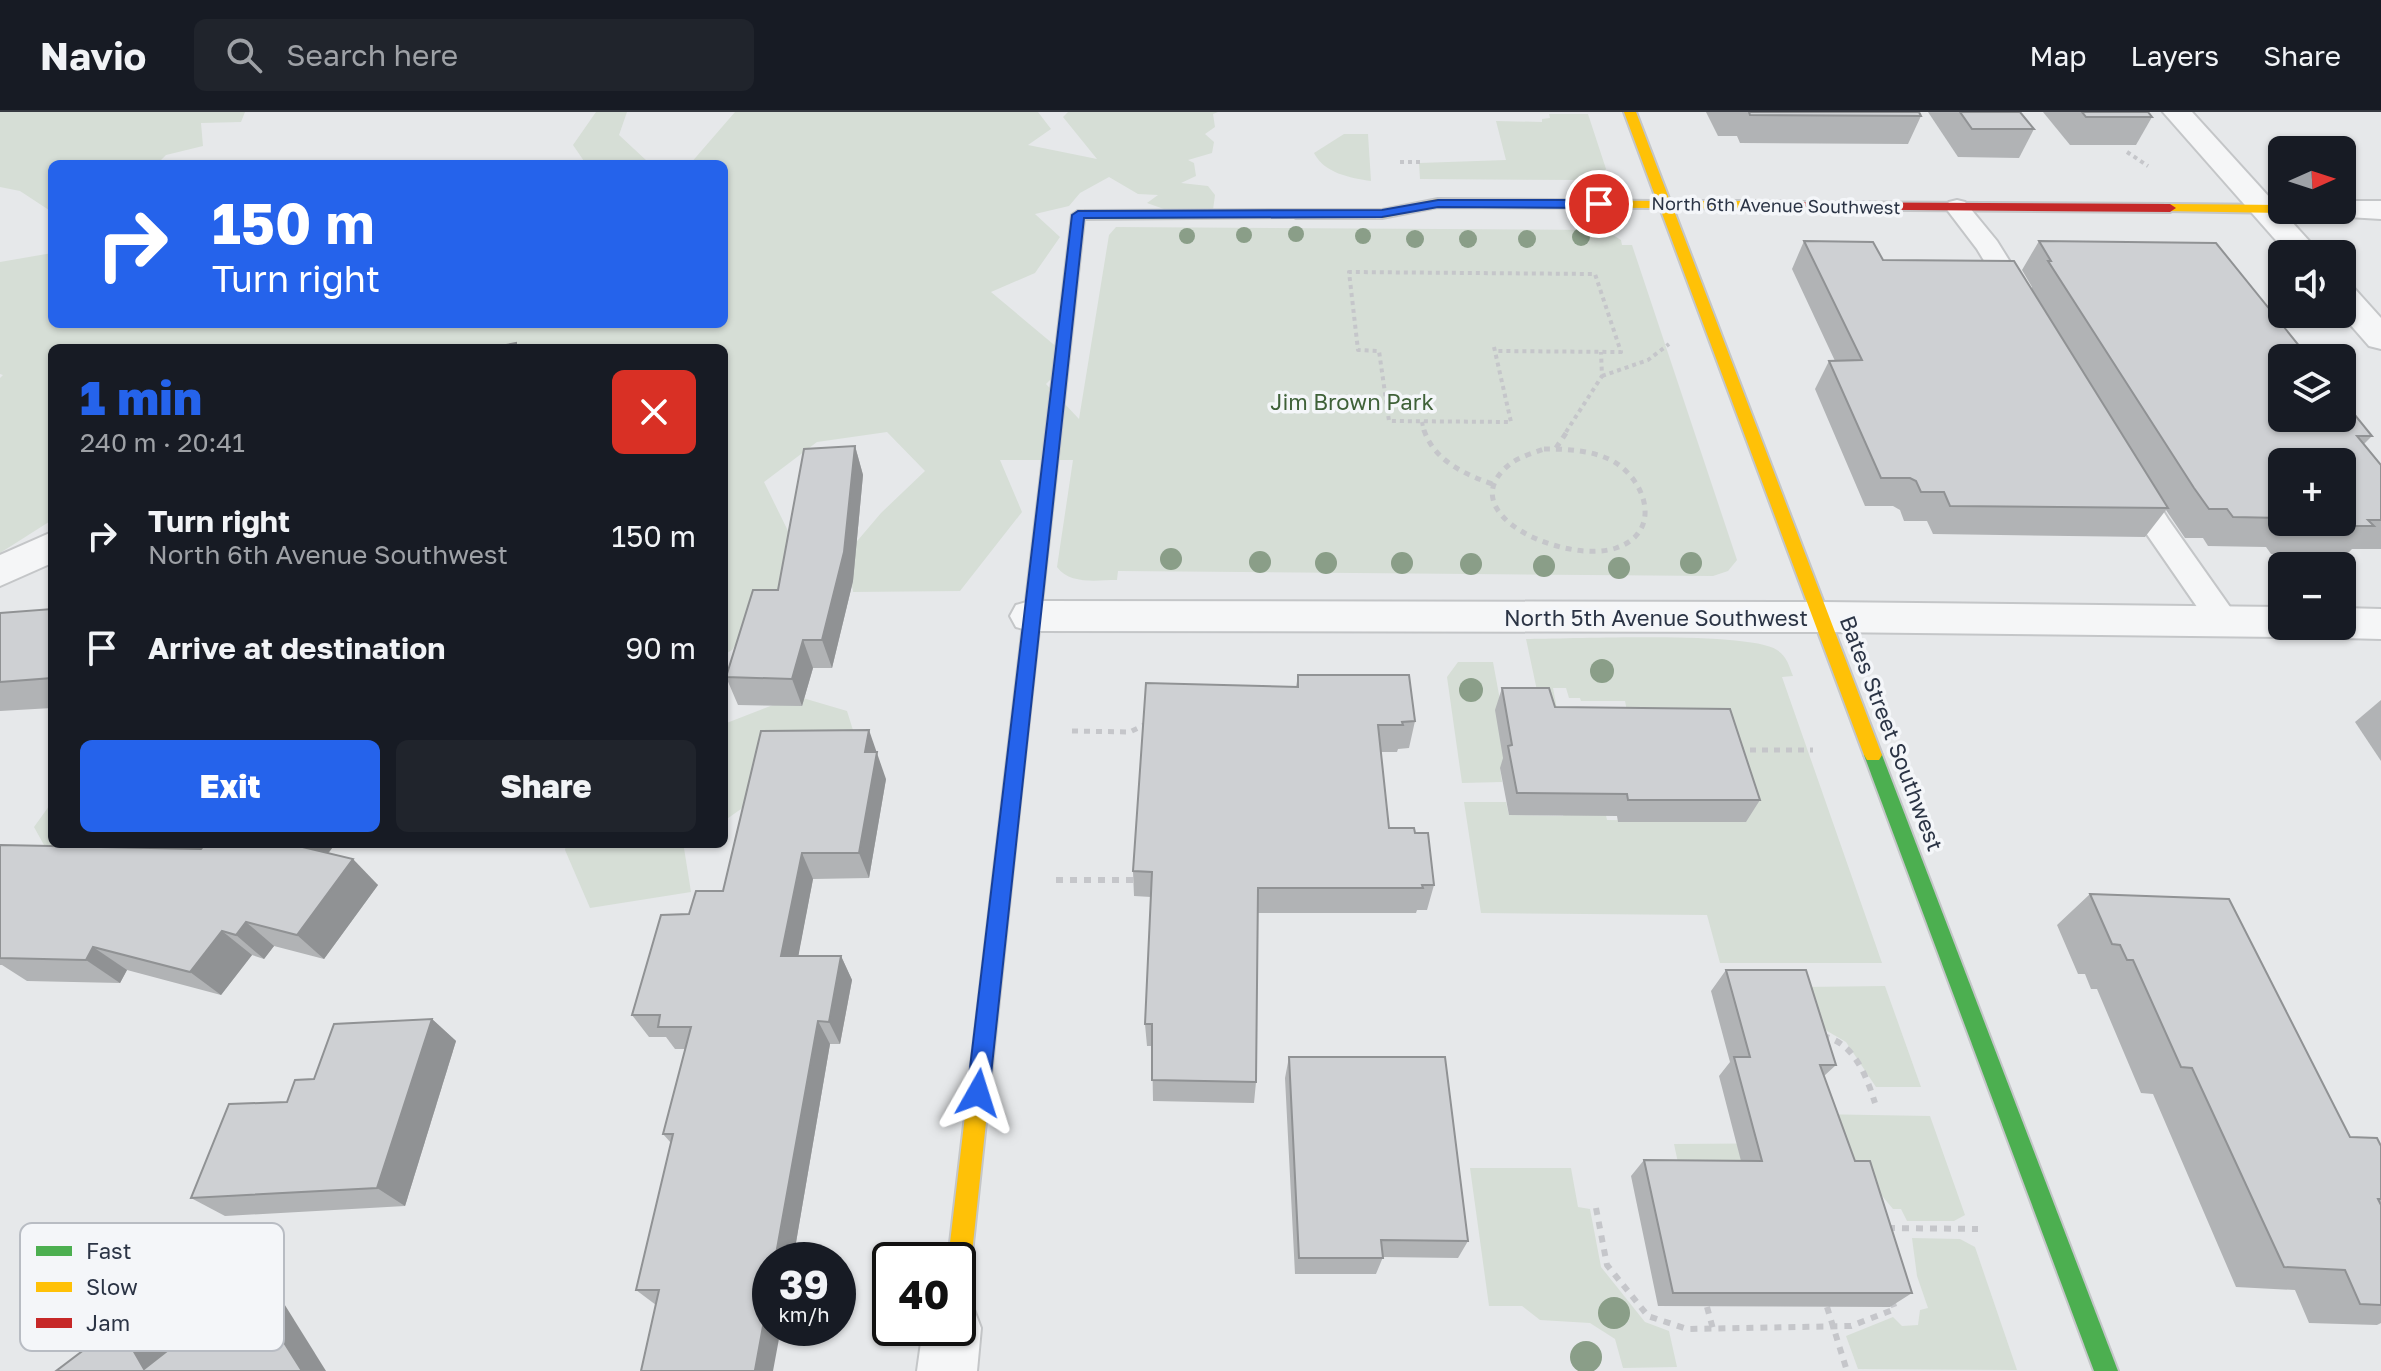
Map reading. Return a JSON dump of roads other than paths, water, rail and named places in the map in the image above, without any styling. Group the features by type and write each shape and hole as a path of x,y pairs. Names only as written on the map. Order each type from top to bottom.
{"street":[{"name":"Bates Street Southwest","path":"1630,112 2106,1371"},
{"path":"2177,112 2268,204"},
{"name":"North 6th Avenue Southwest","path":"1030,616 1078,215 1382,214 1438,203 2268,209"},
{"path":"2356,210 2381,210"},
{"path":"2356,311 2381,339"},
{"path":"0,572 48,548"},
{"path":"961,1242 1030,616"},
{"name":"North 5th Avenue Southwest","path":"1030,616 1823,617 2268,622"},
{"path":"2356,623 2381,624"},
{"path":"947,1371 950,1346"}],"lane":[{"path":"1957,207 1988,246 2036,324"},
{"path":"2120,465 2157,526 2224,622"}],"park label":[{"name":"Jim Brown Park","path":"1352,401"}]}
